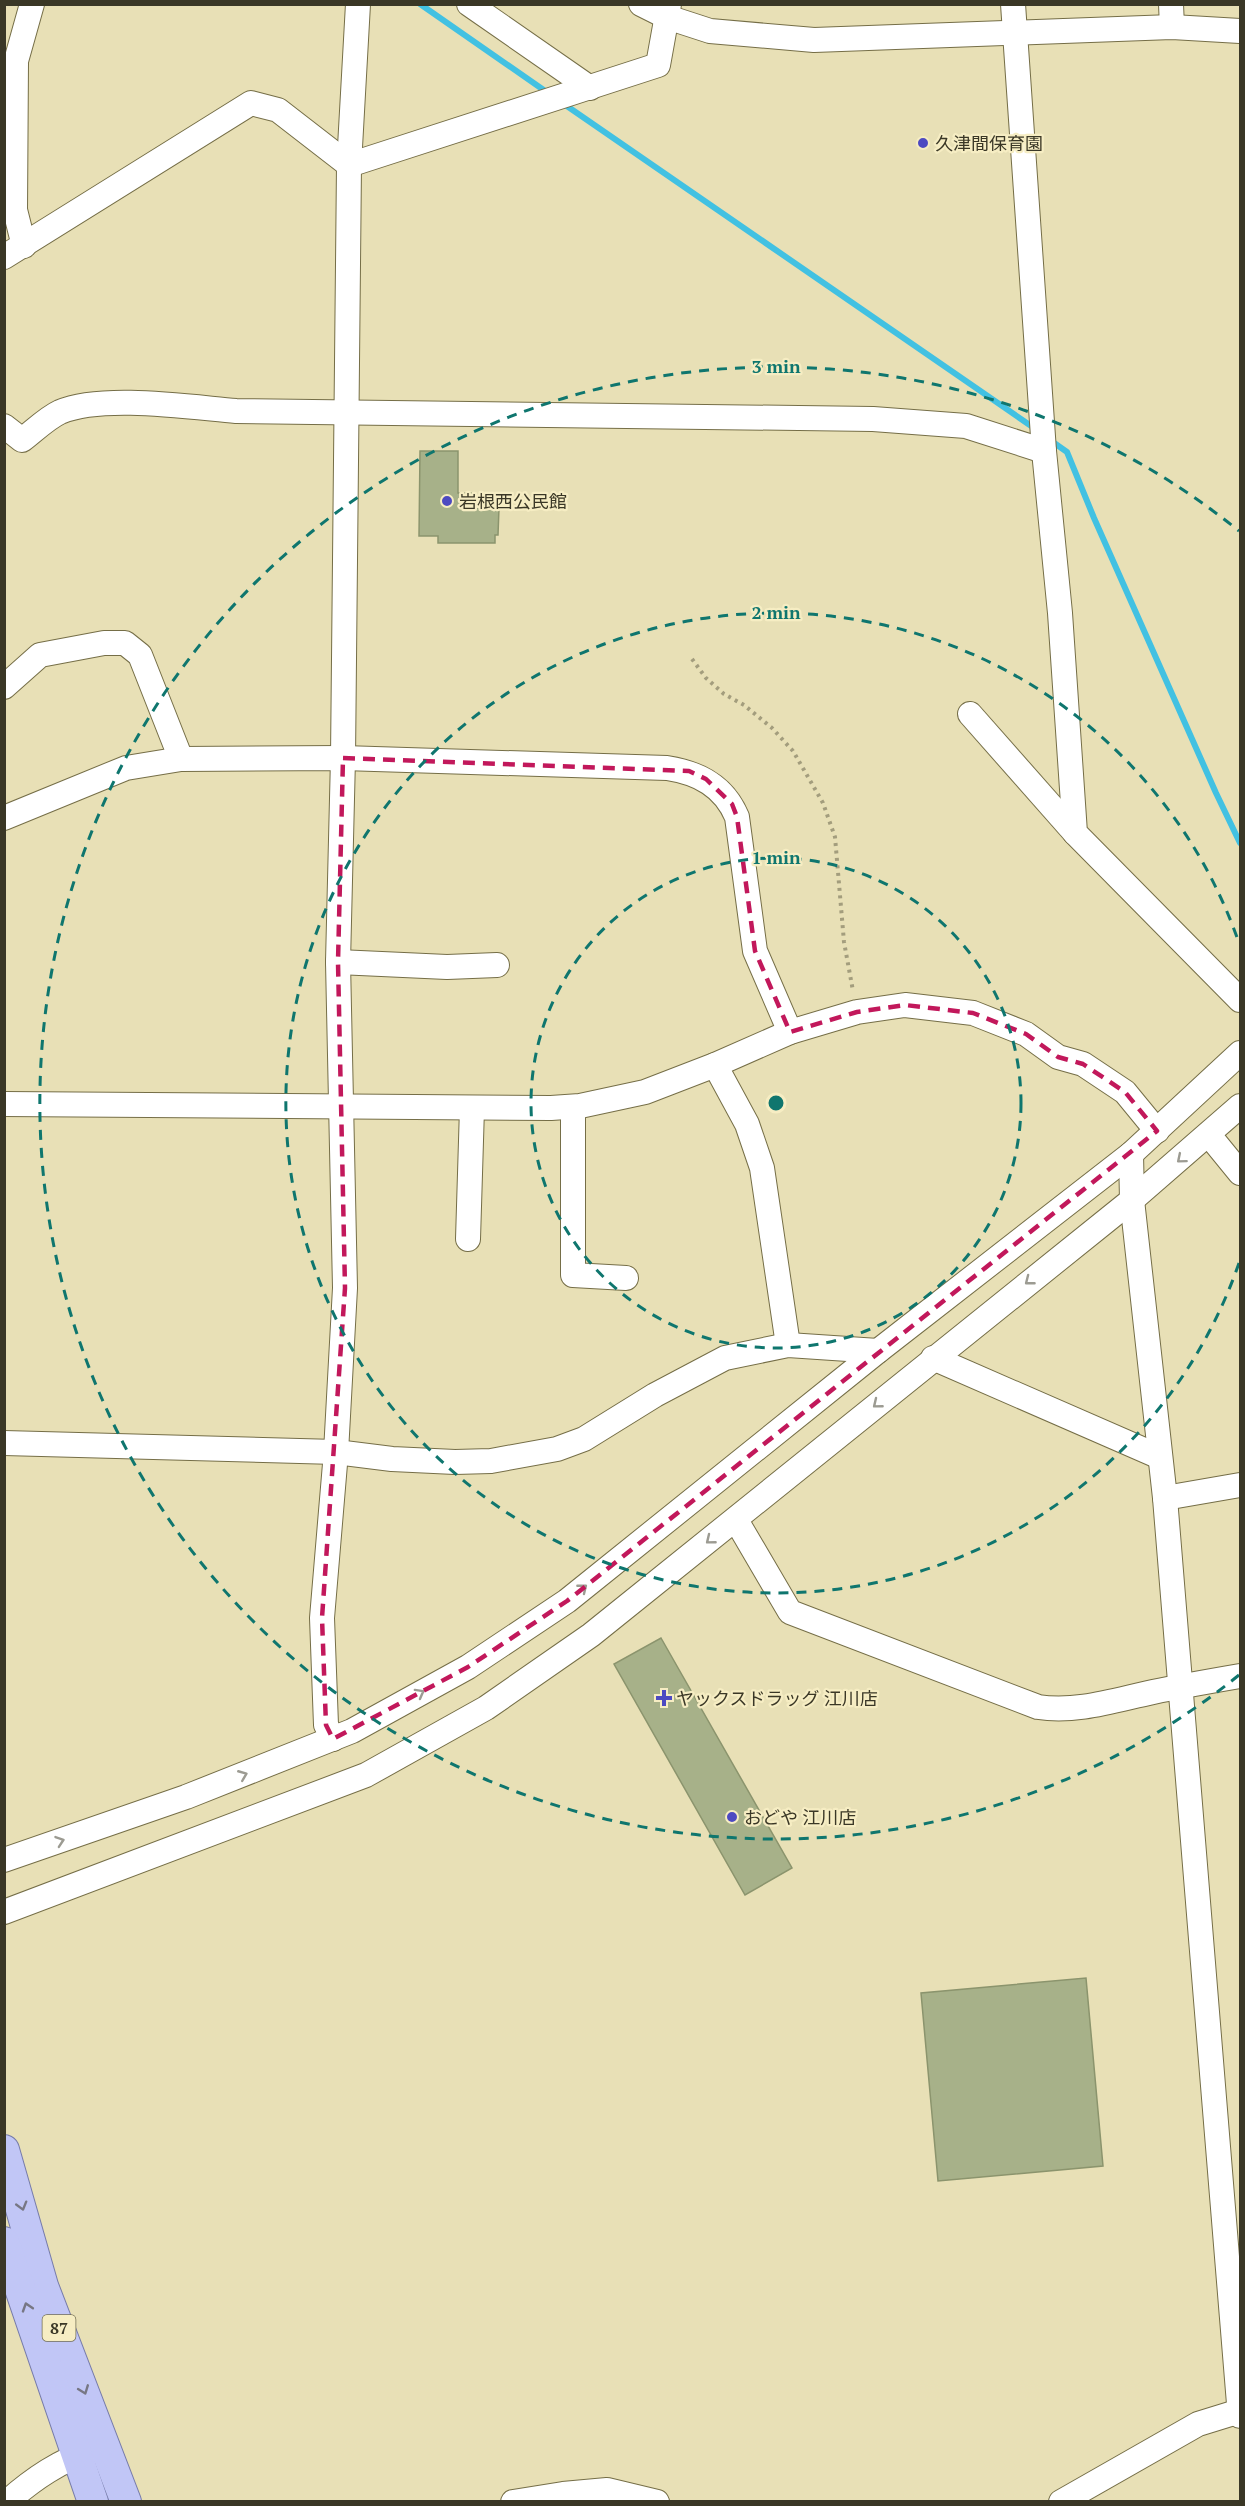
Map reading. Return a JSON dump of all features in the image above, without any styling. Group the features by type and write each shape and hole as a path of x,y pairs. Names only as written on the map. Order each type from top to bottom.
{"main road":[{"name":"87","path":"4,2150 43,2286 126,2502"},
{"name":"87","path":"4,2242 93,2502"}],"street":[{"path":"14,252 16,61 32,4"},
{"path":"333,1739 326,1725 322,1618 336,1452 345,1288 338,962 343,758 350,165 357,4"},
{"path":"469,4 590,87"},
{"path":"641,4 668,11 710,31 814,40 1016,32 1172,16 1240,31"},
{"path":"1013,4 1044,451 1060,613 1075,833"},
{"path":"350,165 658,65 668,11"},
{"path":"14,252 252,103 278,110 350,165"},
{"path":"4,426 22,440 57,413 81,405 152,404 236,411 873,419 966,426 1044,451"},
{"path":"4,687 40,655 104,643 125,643 140,655 181,759"},
{"path":"970,714 1075,833 1240,1000"},
{"path":"4,818 126,768 181,759 343,758 667,768 689,771 706,778 732,804 737,817 755,951 790,1032"},
{"path":"338,962 447,967 497,964"},
{"path":"4,1104 573,1107 645,1092 715,1065 790,1032 857,1012 905,1005 973,1013 1026,1034 1058,1057 1083,1064 1125,1092 1157,1131"},
{"path":"4,1860 186,1797 333,1739 352,1731 468,1667 567,1601 878,1351 1131,1154 1240,1053"},
{"path":"715,1065 747,1124 762,1168 788,1345"},
{"path":"4,1912 366,1775 486,1708 591,1635 736,1520 933,1358 1132,1200 1240,1106"},
{"path":"573,1107 573,1275 626,1278"},
{"path":"468,1239 472,1108"},
{"path":"1209,1135 1240,1173"},
{"path":"1131,1154 1132,1200 1165,1498 1240,2416"},
{"path":"4,1443 336,1452 392,1459 491,1461 557,1449 584,1439 655,1395 725,1358 788,1345 878,1351"},
{"path":"933,1358 1161,1457"},
{"path":"1165,1498 1240,1485"},
{"path":"736,1520 790,1612 1038,1707 1079,1708 1240,1677"},
{"path":"1061,2502 1198,2424 1240,2411"},
{"path":"7,2502 30,2481 60,2462 106,2445"},
{"path":"514,2501 607,2490 657,2502"}],"path":[{"path":"693,659 706,678 724,694 744,705 772,728 793,751 823,803 835,837 844,942 857,1012"}],"highlighted area":[{"path":"343,758 689,771 706,779 732,804 737,817 755,951 790,1032 857,1012 905,1005 973,1013 1026,1034 1058,1057 1083,1064 1125,1092 1157,1131 567,1601 468,1667 333,1739 326,1725 322,1618 345,1288 338,962"}],"building":[{"name":"岩根西公民館","path":"420,451 458,451 458,493 475,493 475,508 499,508 498,535 495,535 495,543 438,543 438,536 419,536"},
{"path":"661,1638 792,1868 745,1895 614,1664"},
{"path":"1086,1978 1103,2166 938,2181 921,1993"}],"waterway":[{"path":"420,4 548,93"},
{"path":"561,102 1037,430"},
{"path":"1050,440 1067,452 1094,518 1240,843"}],"place":[{"name":"久津間保育園","path":"923,143"},
{"name":"岩根西公民館","path":"447,501"},
{"name":"ヤックスドラッグ 江川店","path":"664,1698"},
{"name":"おどや 江川店","path":"732,1817"}]}
